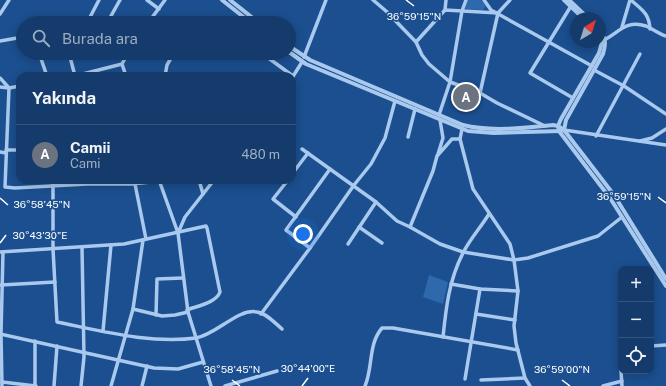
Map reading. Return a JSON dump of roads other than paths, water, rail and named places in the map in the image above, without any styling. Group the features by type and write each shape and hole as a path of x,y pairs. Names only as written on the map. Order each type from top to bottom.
{"street":[{"path":"0,14 9,0"},
{"path":"91,16 99,0"},
{"path":"111,16 120,0"},
{"path":"147,0 159,9"},
{"path":"154,16 165,0"},
{"path":"222,0 242,16"},
{"path":"230,0 250,16"},
{"path":"295,72 303,59 326,0"},
{"path":"373,0 386,11 416,42 422,55 429,64 450,82 480,92 497,103 546,126"},
{"path":"416,42 445,10 446,0"},
{"path":"410,227 443,138 440,118 450,82 462,11 466,0"},
{"path":"484,0 491,10 624,86 666,114"},
{"path":"480,92 498,13 510,0"},
{"path":"564,0 571,2 582,12"},
{"path":"622,27 631,0 647,16 650,29"},
{"path":"571,2 578,12"},
{"path":"571,2 530,74 573,98"},
{"path":"445,10 498,13"},
{"path":"606,37 622,27 637,25 666,36"},
{"path":"0,41 16,38"},
{"path":"564,130 573,98 603,54 605,48"},
{"path":"296,52 303,59 440,118 462,129 472,132 559,132 564,130 596,136 666,145"},
{"path":"596,136 640,54"},
{"path":"296,56 395,101 463,125 478,128 558,126 564,130 614,195 666,279"},
{"path":"41,60 45,72"},
{"path":"71,60 74,72"},
{"path":"124,60 122,64 125,72"},
{"path":"166,72 170,60"},
{"path":"273,60 287,72"},
{"path":"90,72 122,64"},
{"path":"593,68 558,126 559,132 610,198 666,286"},
{"path":"0,78 9,88 5,187"},
{"path":"0,87 16,87"},
{"path":"262,314 381,148 395,101"},
{"path":"408,137 415,109"},
{"path":"462,129 460,139 473,189 510,244 514,260 518,291 514,326 525,378 530,386"},
{"path":"638,142 652,138 666,129"},
{"path":"437,156 452,139 460,139"},
{"path":"302,150 376,202 397,221 440,244 463,252 514,260 528,258 598,236 622,217"},
{"path":"0,152 16,151"},
{"path":"296,169 308,153"},
{"path":"310,248 286,230 330,169"},
{"path":"0,186 14,188 70,184"},
{"path":"111,386 120,360 125,335 133,309 144,240 135,184"},
{"path":"160,184 178,233 188,311 211,386"},
{"path":"200,184 204,194"},
{"path":"178,233 185,217 211,184"},
{"path":"285,184 273,199 296,217"},
{"path":"54,186 53,248 57,322 125,335 165,340 196,338 215,331 247,312 258,312 282,329"},
{"path":"348,244 376,202"},
{"path":"443,338 447,300 451,284 463,252 489,214"},
{"path":"35,341 36,386 2,384 0,334 2,285 1,252 124,244 206,226 220,292 219,296 213,301 175,316 156,315 133,309"},
{"path":"359,227 382,243"},
{"path":"103,331 111,244"},
{"path":"81,386 84,353 82,246"},
{"path":"156,315 157,279 183,278"},
{"path":"2,285 55,282"},
{"path":"451,284 480,289 518,291"},
{"path":"465,379 480,289"},
{"path":"476,314 515,320"},
{"path":"365,386 378,332 382,328 392,328 518,350"},
{"path":"0,334 154,368 178,369 203,362"},
{"path":"654,346 666,345"},
{"path":"54,386 57,346"},
{"path":"142,386 147,366"},
{"path":"225,386 276,370"},
{"path":"621,374 622,386"},
{"path":"481,380 525,378"},
{"path":"603,386 622,381"}],"place":[{"name":"Camii","path":"466,97"}]}
